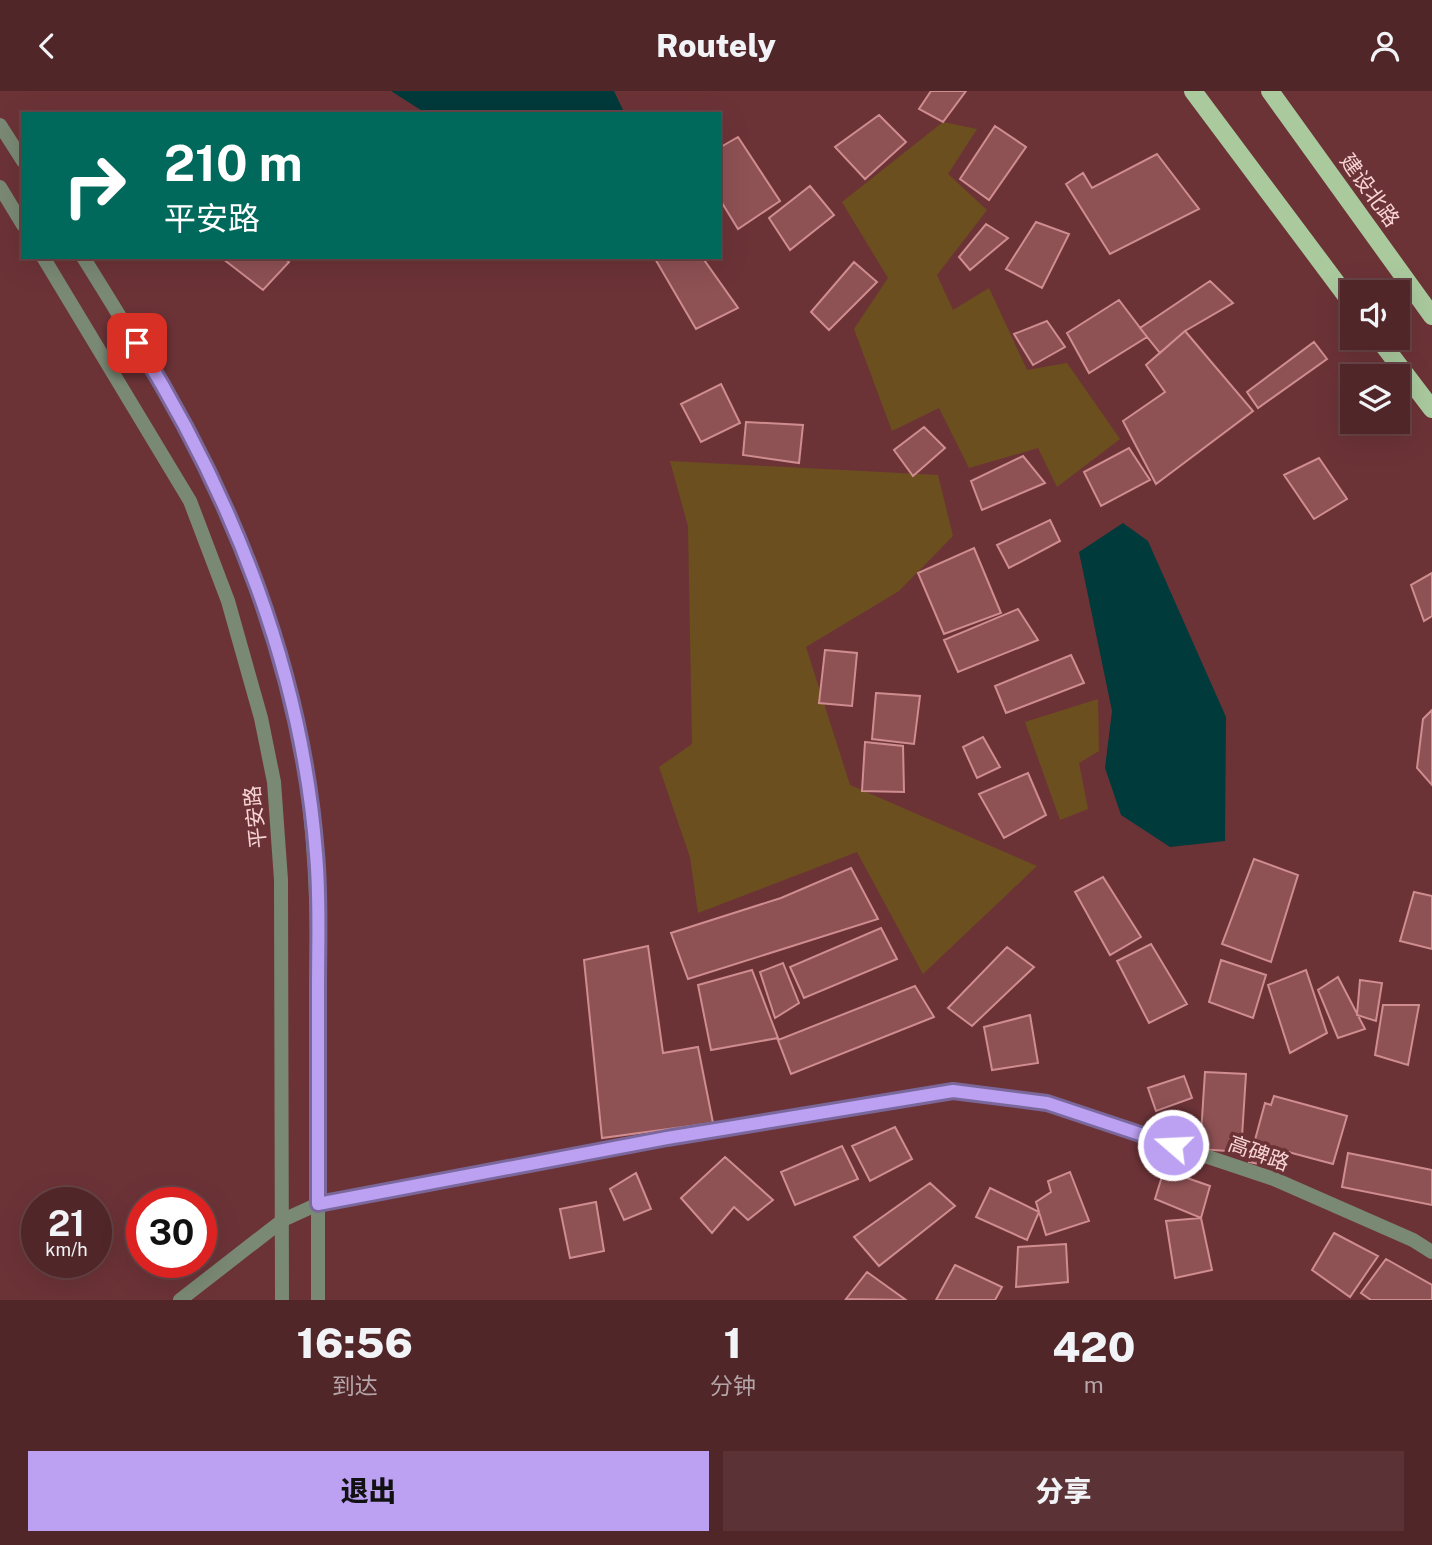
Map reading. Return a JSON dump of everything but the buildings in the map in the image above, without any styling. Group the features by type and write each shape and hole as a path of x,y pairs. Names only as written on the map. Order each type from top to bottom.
{"main road":[{"path":"1193,91 1340,288"},
{"name":"建设北路","path":"1270,91 1432,316"},
{"path":"1387,350 1432,409"}],"street":[{"path":"0,125 21,158"},
{"path":"0,187 21,222"},
{"name":"平安路","path":"44,259 190,501 228,601 258,706 274,782 281,880 282,1300"},
{"path":"84,259 150,364 232,520 268,618 293,700 311,810 318,883 318,1300"},
{"name":"高碑路","path":"180,1300 283,1220 318,1204 667,1138 953,1091 1047,1103 1274,1179 1413,1240 1432,1252"}],"shaded area":[{"path":"943,122 977,129 948,174 987,210 937,275 953,310 989,288 1027,370 1067,363 1120,439 1057,487 1038,448 969,468 939,408 892,431 854,329 888,278 842,202"},
{"path":"670,461 938,475 953,536 899,591 806,647 850,785 1037,866 923,974 857,852 698,913 690,857 659,767 692,744 688,526"},
{"path":"1098,699 1099,751 1079,763 1088,809 1060,820 1025,722"}],"water":[{"path":"391,91 614,91 623,110 622,112 424,112"},
{"path":"1123,523 1148,541 1226,717 1225,841 1170,847 1121,815 1105,768 1112,711 1079,552"}],"route":[{"path":"137,343 232,520 268,618 293,700 311,810 318,883 318,1204 667,1138 953,1091 1047,1103 1173,1145"}]}
